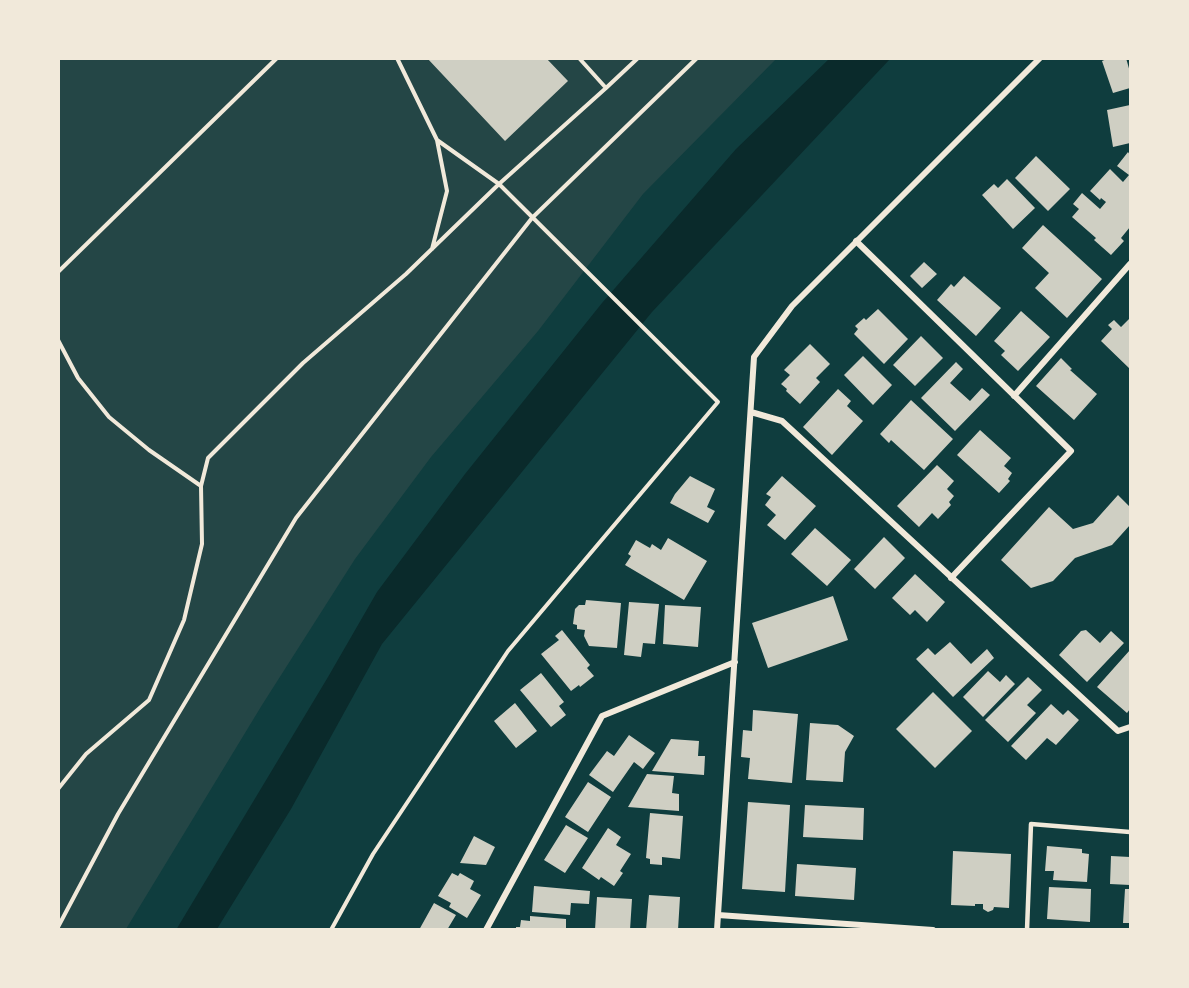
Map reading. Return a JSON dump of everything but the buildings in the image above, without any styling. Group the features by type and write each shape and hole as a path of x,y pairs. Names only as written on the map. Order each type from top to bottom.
{"street":[{"path":"717,930 754,357 792,306 1040,58"},
{"path":"856,242 1071,452 951,578"},
{"path":"1014,396 1131,264"},
{"path":"751,412 782,421 1118,731 1131,727"},
{"path":"486,930 602,716 735,662"},
{"path":"718,915 933,930"}],"lane":[{"path":"1027,930 1031,824 1131,832"}],"path":[{"path":"58,272 277,58"},
{"path":"398,58 436,140 447,191 432,249"},
{"path":"579,58 606,88"},
{"path":"58,789 86,754 149,700 184,620 202,544 201,486 207,458 303,363 406,274 499,184 638,58"},
{"path":"58,927 118,814 296,518 532,218 697,58"},
{"path":"331,930 373,854 508,651 718,402 499,184 436,140"},
{"path":"58,340 78,378 109,417 148,450 201,486"}],"shaded area":[{"path":"58,59 776,59 643,194 538,331 431,457 355,559 262,705 126,929 59,929"},
{"path":"829,59 890,59 652,312 382,644 291,809 217,929 176,930 377,592 465,474 602,303 736,149"}]}
